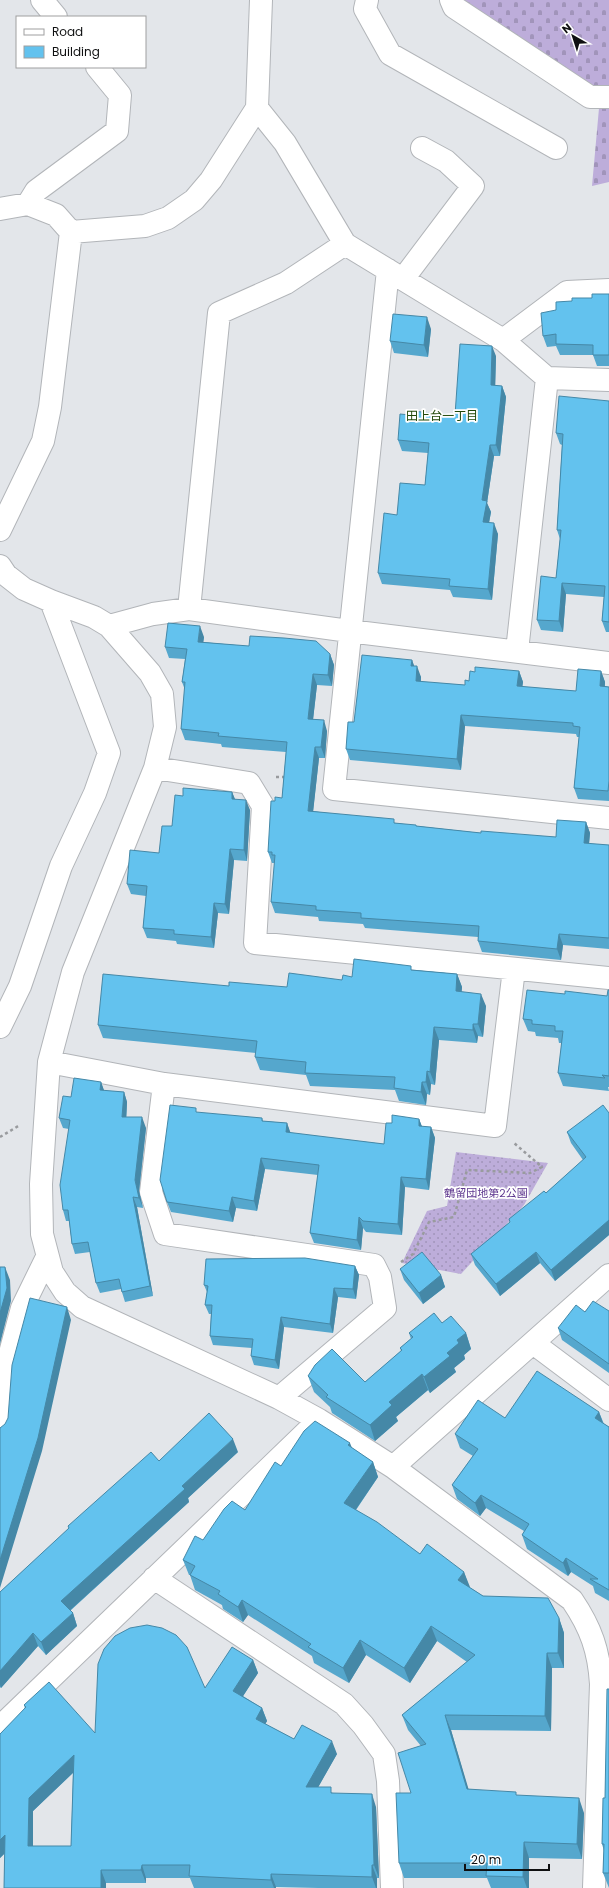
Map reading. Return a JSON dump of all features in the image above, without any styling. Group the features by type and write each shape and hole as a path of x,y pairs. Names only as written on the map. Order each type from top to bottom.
{"street":[{"path":"42,0 55,16"},
{"path":"71,232 145,226 168,218 194,200 211,180 257,108 261,0"},
{"path":"367,0 365,9 390,54 556,148"},
{"path":"451,0 454,7 590,97 609,97"},
{"path":"28,204 36,191 117,131 120,95 98,68"},
{"path":"257,108 284,143 345,244 503,340 547,378 609,380"},
{"path":"422,148 446,161 473,186 396,274 350,631 334,789 609,818"},
{"path":"0,209 28,204 56,216 71,232 50,407 43,441 0,530"},
{"path":"189,609 219,314 286,283 345,244"},
{"path":"503,340 567,292 609,290"},
{"path":"517,651 547,378"},
{"path":"0,566 6,575 24,589 94,617 109,626 150,674 162,694 164,728 155,768 73,972 49,1062 41,1184 42,1234 47,1258 52,1272 65,1292 82,1307 279,1398 319,1420 393,1467 572,1600 586,1621 600,1660 605,1684 594,1888"},
{"path":"0,1027 20,986 61,866 95,793 109,754 51,601"},
{"path":"109,626 152,614 189,609 350,631 609,663"},
{"path":"155,768 249,783 263,806 255,943 609,978"},
{"path":"49,1062 164,1084 495,1126 514,969"},
{"path":"164,1084 152,1192 165,1234 374,1265 380,1277 385,1308 279,1398"},
{"path":"0,1430 4,1376 22,1308 47,1258"},
{"path":"393,1467 609,1275"},
{"path":"533,1343 609,1400"},
{"path":"0,1727 319,1420"},
{"path":"154,1578 344,1704 363,1725 384,1754 388,1781 392,1888"}],"path":[{"path":"249,783 264,776 288,777"},
{"path":"380,1277 413,1254 428,1222 454,1217 466,1170 530,1173 542,1167 495,1126"}],"green space":[{"path":"458,0 609,0 609,182 592,186 600,97"},
{"name":"鶴留団地第2公園","path":"456,1152 548,1163 524,1205 461,1274 402,1263 427,1211 447,1206"}],"building":[{"path":"592,294 609,294 609,355 593,355 593,345 556,344 556,334 543,336 541,313 556,310 556,302 572,301 572,298 592,298"},
{"path":"393,314 427,317 424,345 390,341"},
{"path":"460,344 492,346 491,385 502,386 496,445 490,445 482,500 487,501 483,522 494,523 488,589 449,586 450,579 378,573 384,513 397,515 400,483 425,485 429,443 398,440 400,414 410,415 411,411 455,415"},
{"path":"559,396 609,401 609,622 602,621 605,586 562,583 559,621 537,620 541,576 556,578 561,530 557,530 563,434 556,433"},
{"path":"168,623 200,626 198,642 249,646 250,636 284,638 316,641 330,654 328,675 313,674 308,719 324,720 321,747 315,747 308,811 394,819 394,823 481,833 481,831 556,837 557,820 586,822 584,843 609,845 609,938 559,934 557,949 478,941 479,926 361,918 361,913 316,910 316,906 271,902 275,855 272,855 272,852 268,852 271,801 275,801 275,797 282,798 287,742 218,736 219,733 181,729 185,682 182,682 187,649 165,647"},
{"path":"362,655 412,660 411,666 417,666 416,681 465,685 465,680 469,681 470,671 475,672 475,667 519,671 517,686 576,691 578,669 601,671 600,686 609,687 608,791 574,788 580,727 573,726 573,723 461,715 457,759 346,749 348,722 354,722"},
{"path":"183,788 232,792 232,799 246,800 244,850 230,849 225,904 214,903 211,937 174,934 174,930 143,928 147,886 127,884 130,850 159,853 162,826 172,826 175,795 183,796"},
{"path":"354,959 411,966 411,970 457,974 456,991 481,994 478,1024 473,1024 473,1030 434,1027 430,1072 427,1071 426,1082 422,1082 421,1092 394,1088 395,1077 305,1073 306,1062 255,1057 257,1041 98,1025 103,974 229,986 229,982 287,987 289,973 342,980 343,975 352,977"},
{"path":"527,990 565,994 565,991 607,996 609,990 609,1076 602,1075 605,1078 558,1073 563,1031 555,1031 555,1026 532,1024 532,1020 523,1019"},
{"path":"74,1078 101,1082 100,1090 124,1092 122,1117 142,1117 135,1180 139,1198 133,1197 150,1286 122,1292 119,1279 96,1283 88,1242 72,1244 68,1210 63,1210 60,1185 70,1120 59,1118 63,1096 71,1097"},
{"path":"170,1105 196,1108 196,1112 262,1118 262,1121 287,1123 286,1132 384,1144 386,1123 392,1123 392,1115 419,1119 419,1126 431,1127 426,1179 401,1177 398,1224 363,1221 359,1217 357,1240 310,1233 319,1165 261,1158 254,1201 232,1197 229,1211 167,1202 160,1180"},
{"path":"603,1105 609,1113 609,1220 551,1270 536,1252 496,1284 471,1254 510,1222 509,1219 544,1191 546,1193 586,1157 567,1132"},
{"path":"422,1252 441,1275 419,1293 400,1269"},
{"path":"305,1258 355,1266 353,1289 334,1288 330,1324 281,1317 275,1360 251,1356 253,1339 210,1336 212,1305 205,1305 208,1286 204,1285 206,1259"},
{"path":"0,1267 5,1267 7,1288 0,1313"},
{"path":"30,1298 67,1307 38,1438 0,1560 0,1428 5,1424 8,1418 12,1365"},
{"path":"593,1301 609,1311 609,1364 558,1328 576,1305 585,1312"},
{"path":"434,1313 442,1323 451,1316 466,1333 457,1340 459,1343 447,1353 450,1356 424,1377 422,1374 389,1402 392,1405 370,1425 326,1397 328,1395 308,1376 315,1365 332,1349 365,1382 402,1350 400,1348 413,1337 409,1333"},
{"path":"537,1371 599,1412 595,1418 609,1427 609,1590 590,1579 598,1579 566,1558 563,1563 522,1535 529,1524 481,1495 475,1503 452,1485 478,1449 455,1434 478,1400 505,1418"},
{"path":"209,1413 233,1439 182,1486 185,1489 61,1601 73,1613 41,1642 33,1633 0,1671 0,1592 69,1528 68,1526 151,1452 159,1461"},
{"path":"315,1421 350,1443 348,1445 373,1462 344,1503 377,1522 420,1554 427,1544 464,1572 458,1580 483,1596 548,1598 559,1618 558,1653 547,1653 545,1716 445,1715 467,1789 516,1792 516,1795 579,1798 577,1844 524,1842 523,1877 486,1876 487,1863 399,1863 396,1793 411,1793 398,1753 426,1744 402,1715 475,1655 431,1626 404,1668 360,1640 343,1668 308,1647 311,1644 242,1600 238,1607 218,1594 220,1591 190,1575 195,1566 183,1560 195,1536 203,1540 224,1509 232,1501 245,1510 275,1462 281,1466 304,1431"},
{"path":"147,1625 162,1628 176,1635 187,1647 205,1688 232,1647 253,1660 233,1691 262,1708 256,1719 294,1739 302,1725 332,1741 306,1787 331,1787 331,1793 372,1794 374,1865 372,1865 372,1877 271,1874 271,1880 189,1876 190,1865 142,1865 141,1870 101,1870 101,1888 4,1888 5,1835 0,1840 0,1734 26,1707 24,1705 49,1682 95,1733 98,1664 104,1649 115,1636 130,1628","holes":["74,1755 71,1846 28,1846 29,1798"]},
{"path":"607,1689 609,1689 609,1873 603,1873 603,1798 605,1798"}],"district":[{"name":"田上台一丁目","path":"442,415"}]}
